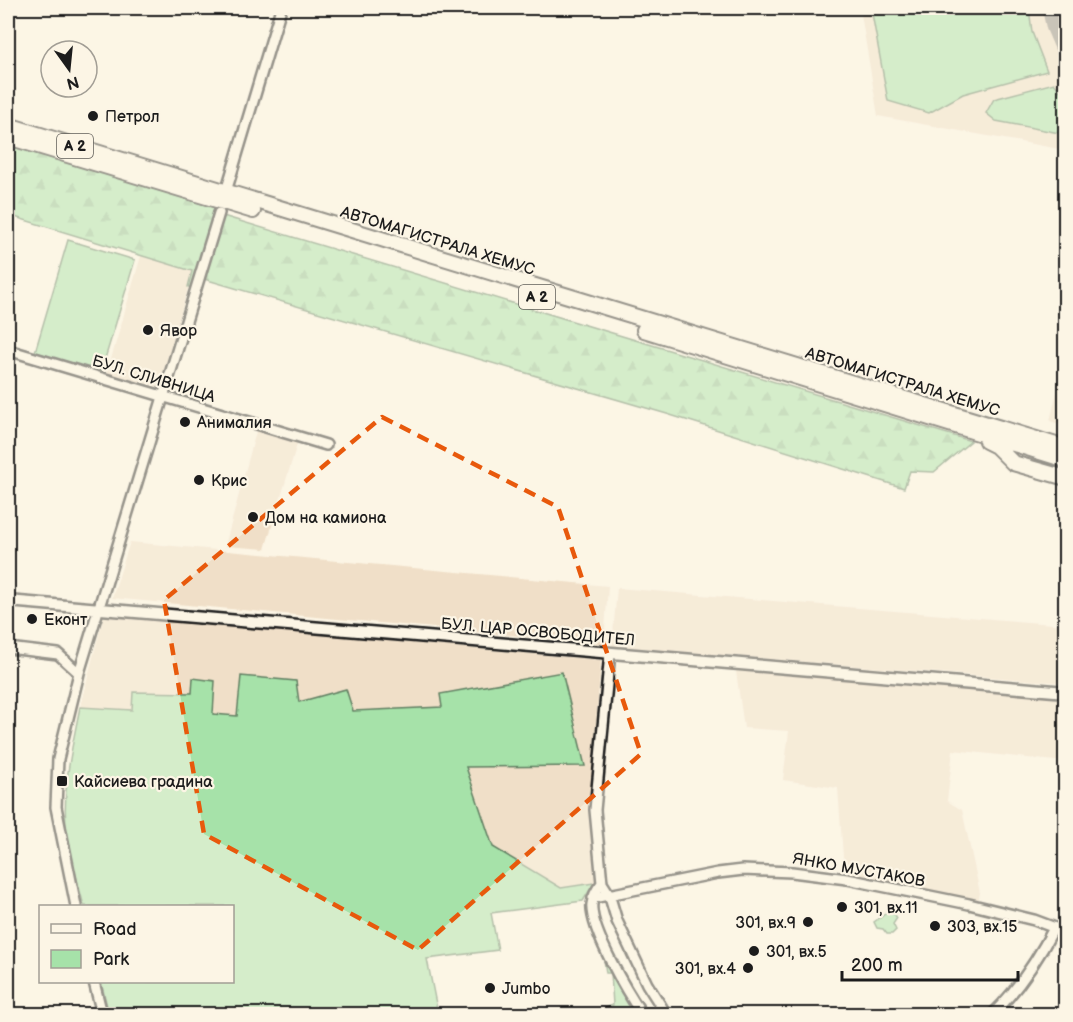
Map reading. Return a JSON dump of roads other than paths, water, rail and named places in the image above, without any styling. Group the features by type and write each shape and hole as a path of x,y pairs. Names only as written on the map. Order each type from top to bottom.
{"highway":[{"name":"АВТОМАГИСТРАЛА ХЕМУС","path":"8,125 1065,448"},
{"name":"АВТОМАГИСТРАЛА ХЕМУС","path":"8,138 1065,460"},
{"path":"907,411 913,419 992,443 1013,463 1065,478"},
{"path":"1013,432 1045,430"}],"main road":[{"name":"БУЛ. ЦАР ОСВОБОДИТЕЛ","path":"8,601 1065,692"}],"street":[{"path":"228,185 281,8"},
{"path":"76,905 56,807 58,759 79,673 219,213"},
{"name":"БУЛ. СЛИВНИЦА","path":"8,350 326,445"},
{"path":"8,648 58,654 79,673"},
{"path":"610,653 595,810 602,883 609,894 627,942 654,996 666,1014"},
{"name":"ЯНКО МУСТАКОВ","path":"593,898 718,873 743,870 792,872 847,879 965,903 1065,932"},
{"path":"602,883 593,898 592,908 606,951 642,1014"},
{"path":"993,1014 1019,987 1035,965 1054,928"},
{"path":"94,983 102,1014"}],"place":[{"name":"Петрол","path":"93,116"},
{"name":"Явор","path":"148,330"},
{"name":"Анималия","path":"185,422"},
{"name":"Крис","path":"199,480"},
{"name":"Дом на камиона","path":"253,517"},
{"name":"Еконт","path":"32,619"},
{"name":"Кайсиева градина","path":"62,781"},
{"name":"301, вх.11","path":"842,907"},
{"name":"301, вх.9","path":"808,922"},
{"name":"303, вх.15","path":"935,926"},
{"name":"301, вх.5","path":"754,951"},
{"name":"301, вх.4","path":"748,968"},
{"name":"Jumbo","path":"490,988"}]}
